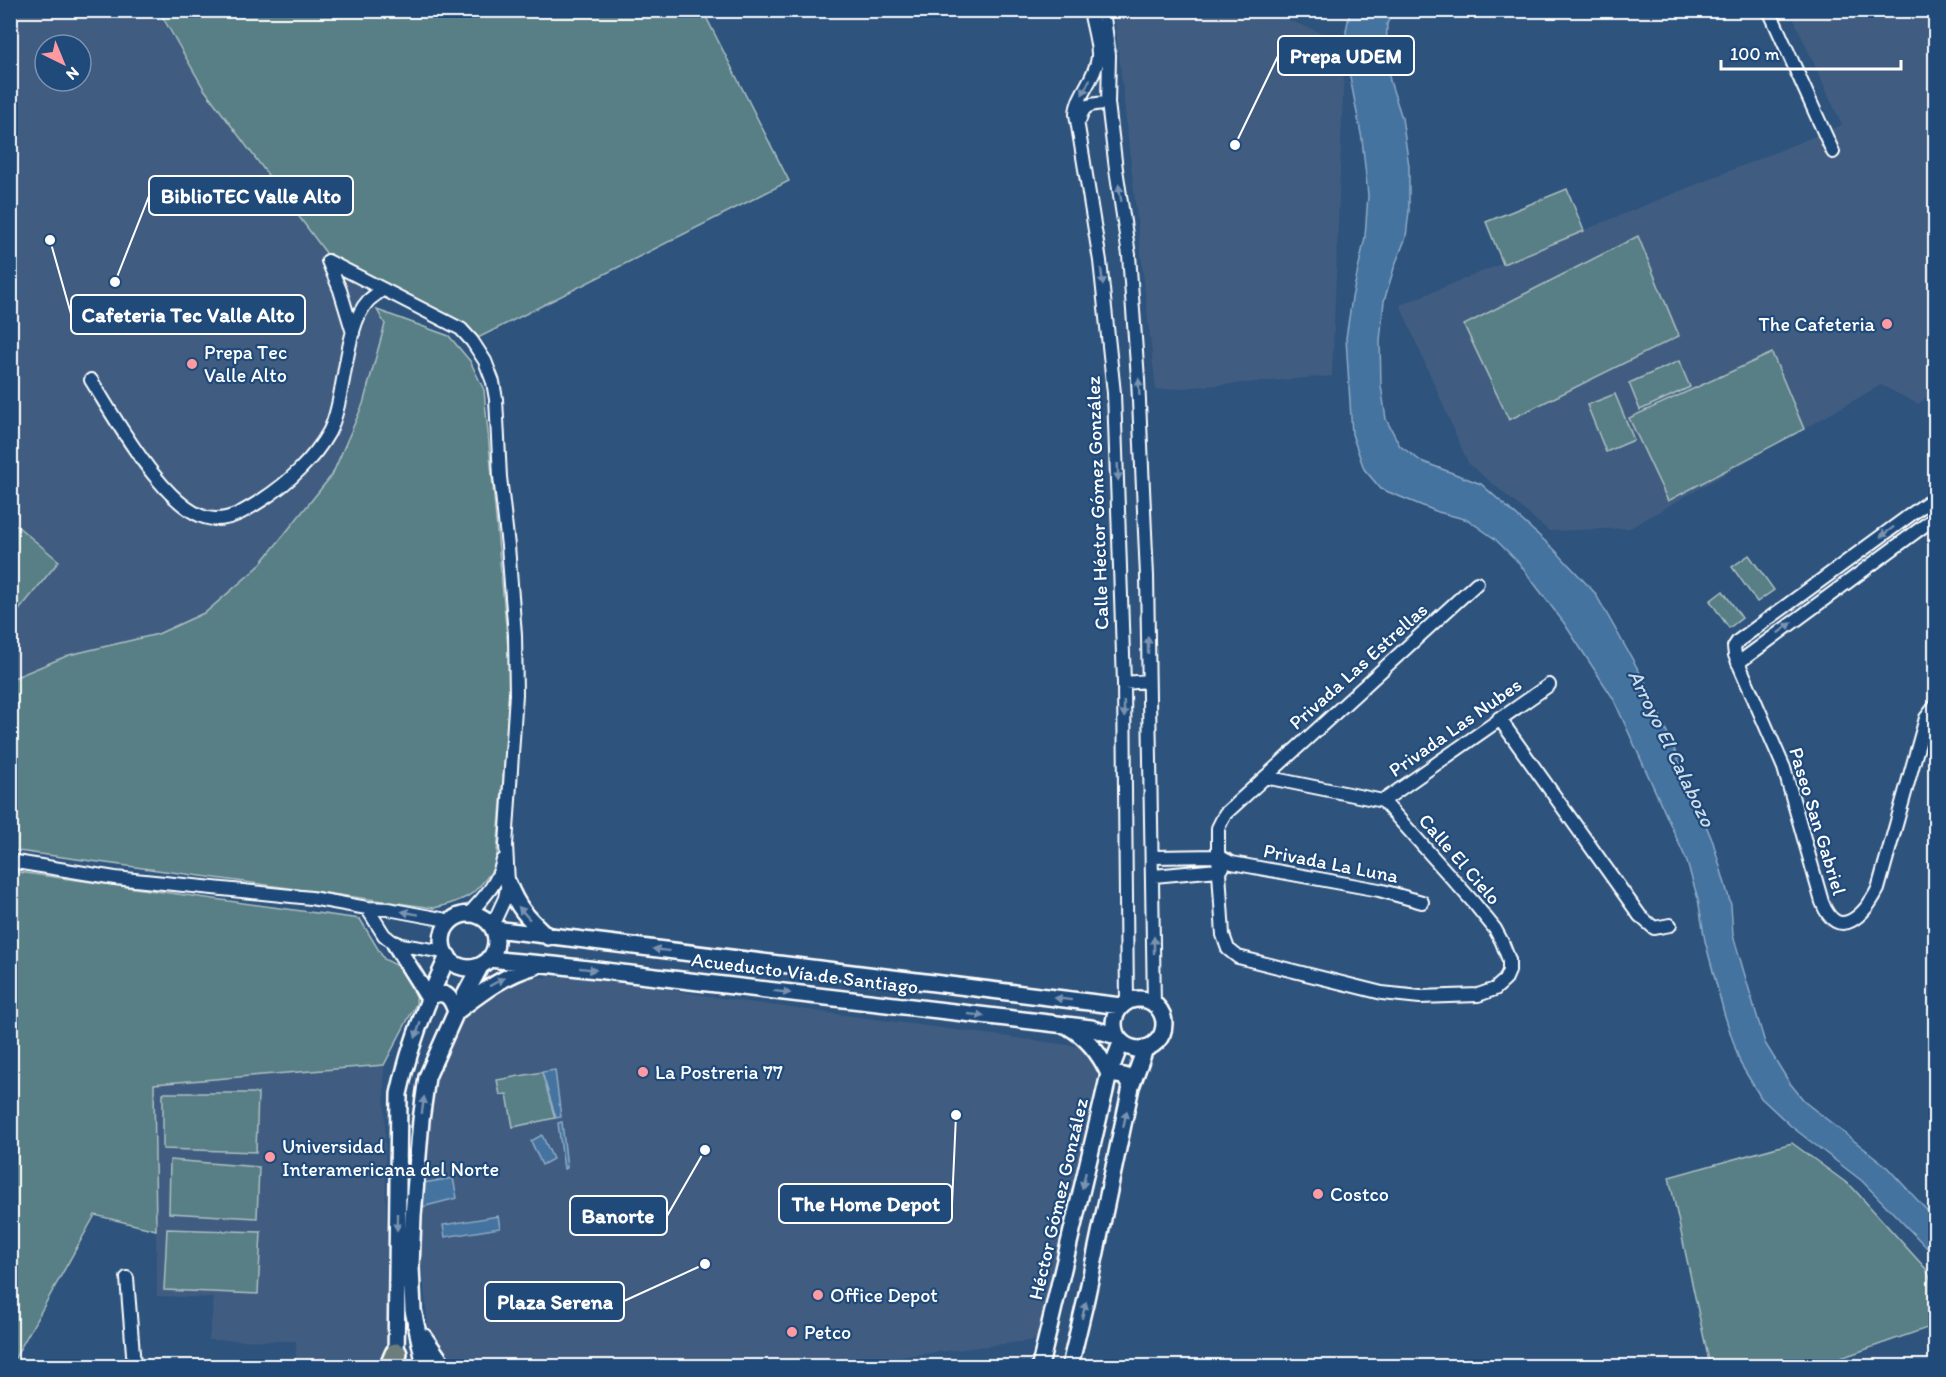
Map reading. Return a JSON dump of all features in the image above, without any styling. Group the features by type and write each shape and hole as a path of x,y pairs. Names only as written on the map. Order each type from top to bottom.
{"street":[{"name":"Calle Héctor Gómez González","path":"1090,10 1104,56 1076,107 1100,261 1114,393 1124,683 1124,1004"},
{"name":"Calle Héctor Gómez González","path":"1103,10 1108,103 1129,255 1138,379 1147,576 1154,876 1154,1004"},
{"path":"1769,10 1833,152"},
{"path":"1080,127 1085,106 1108,103"},
{"path":"353,334 340,290 328,261 461,328 485,362 493,382 496,399 500,477 515,635 516,694 506,844 508,883 505,898 493,928 496,944 456,1012 427,1077 420,1120 411,1267 413,1310 425,1366"},
{"path":"91,380 151,471 168,492 195,514 206,518 234,516 273,493 312,456 329,432 338,406 358,319 366,303 382,290"},
{"path":"1932,501 1935,518 1738,663 1734,646 1738,641 1932,501"},
{"path":"1835,571 1845,584"},
{"name":"Privada Las Estrellas","path":"1265,777 1477,583"},
{"name":"Paseo San Gabriel","path":"1738,663 1784,768 1822,902 1826,913 1834,921 1845,923 1854,921 1872,901 1878,889 1926,718 1935,705"},
{"path":"1124,683 1148,681"},
{"name":"Privada Las Nubes","path":"1383,801 1549,685"},
{"path":"1499,718 1640,916 1654,928 1670,926"},
{"path":"1265,777 1383,801"},
{"name":"Calle El Cielo","path":"1265,777 1220,821 1218,870 1223,935 1228,949 1238,957 1382,993 1420,997 1455,997 1488,993 1505,980 1509,971 1507,953 1495,929 1383,801"},
{"path":"469,914 492,889 500,873 506,844"},
{"path":"1153,857 1218,856"},
{"name":"Privada La Luna","path":"1218,856 1233,863 1380,890 1422,902"},
{"path":"1190,858 1192,873"},
{"path":"10,861 115,878 311,898 452,921"},
{"name":"Privada La Luna","path":"1154,876 1218,870 1233,863"},
{"path":"508,883 515,902 548,937"},
{"path":"367,908 384,934 395,944 429,997"},
{"path":"485,962 474,967 459,966 446,954 443,935 446,927 452,921 469,914 483,918 493,928"},
{"name":"Acueducto Vía de Santiago","path":"493,928 548,937 1124,1004"},
{"path":"395,944 446,954"},
{"path":"394,1362 399,1094 404,1067 446,954"},
{"name":"Acueducto Vía de Santiago","path":"485,962 545,964 1091,1028 1119,1039"},
{"path":"456,1012 486,988 524,969 545,964"},
{"path":"429,997 437,993 444,994 453,1002 456,1012"},
{"path":"1136,999 1146,999 1154,1004 1163,1015 1163,1031 1160,1039 1146,1049 1137,1050 1119,1039 1113,1020 1124,1004 1136,999"},
{"path":"1066,1025 1088,1040 1102,1058 1109,1074 1124,1076 1131,1087"},
{"name":"Héctor Gómez González","path":"1040,1366 1119,1039"},
{"path":"1070,1366 1131,1087 1146,1049"},
{"path":"127,1278 134,1366"},
{"path":"413,1310 424,1336 444,1366"}],"shaded area":[{"name":"Prepa Tec Valle Alto","path":"11,11 157,11 204,89 343,259 385,324 363,404 332,475 258,567 206,612 158,634 69,655 11,679"},
{"path":"1114,11 1265,11 1345,42 1332,376 1156,390"},
{"path":"1790,11 1935,11 1936,390 1918,404 1881,385 1630,528 1549,531 1468,463 1400,305 1842,125"},
{"path":"556,976 611,981 740,1001 1083,1047 1098,1067 1097,1078 1036,1340 826,1366 462,1366 440,1347 428,1325 419,1237 424,1158 436,1070 461,1022 481,1000 517,979"},
{"name":"Universidad Interamericana del Norte","path":"384,1065 388,1366 296,1366 296,1341 209,1340 214,1298 157,1296 154,1084"}],"green space":[{"path":"159,11 703,11 789,181 472,341 335,265 204,89"},
{"path":"1567,189 1584,231 1503,264 1486,222"},
{"path":"1638,236 1679,336 1509,420 1464,325"},
{"path":"377,310 449,336 470,361 484,390 511,679 496,865 483,883 464,899 434,908 11,850 11,679 69,655 158,634 206,612 258,567 332,475 363,404 385,324"},
{"path":"1772,353 1804,429 1668,501 1629,418"},
{"path":"1679,361 1690,387 1640,410 1629,383"},
{"path":"1615,394 1634,440 1606,452 1587,405"},
{"path":"11,521 59,561 11,620"},
{"path":"1749,555 1774,590 1757,602 1732,567"},
{"path":"1723,591 1742,618 1729,628 1710,601"},
{"path":"11,871 360,919 384,959 402,968 417,988 416,1004 384,1065 154,1084 156,1230 95,1215 11,1365"},
{"path":"542,1072 555,1118 513,1127 507,1094 500,1095 497,1080"},
{"path":"163,1093 258,1093 256,1152 163,1149"},
{"path":"1792,1143 1852,1187 1926,1269 1935,1289 1935,1315 1930,1327 1818,1366 1710,1366 1669,1177"},
{"path":"170,1160 259,1167 257,1218 169,1213"},
{"path":"167,1229 261,1232 258,1294 164,1290"}],"water":[{"name":"Arroyo El Calabozo","path":"1350,11 1393,11 1387,24 1386,56 1390,81 1402,118 1409,166 1409,211 1406,237 1384,301 1380,341 1381,385 1386,419 1400,446 1421,461 1481,484 1554,549 1595,593 1648,687 1713,842 1731,905 1733,935 1765,1043 1789,1082 1806,1103 1885,1165 1935,1219 1935,1256 1862,1181 1792,1127 1761,1098 1740,1063 1724,1013 1705,941 1698,899 1686,859 1613,698 1564,623 1518,562 1495,539 1468,520 1438,512 1381,489 1364,469 1352,434 1346,338 1365,237 1368,195 1362,139 1349,72 1346,31"},
{"path":"555,1070 561,1117 556,1118 542,1072"},
{"path":"562,1122 567,1168 564,1169 558,1123"},
{"path":"542,1135 553,1159 542,1165 531,1141"},
{"path":"453,1178 457,1198 422,1207 423,1183"},
{"path":"498,1216 500,1228 445,1237 443,1225"}],"place":[{"name":"Prepa UDEM","path":"1235,145"},
{"name":"Cafeteria Tec Valle Alto","path":"50,240"},
{"name":"BiblioTEC Valle Alto","path":"115,282"},
{"name":"The Cafeteria","path":"1887,324"},
{"name":"Prepa Tec Valle Alto","path":"192,364"},
{"name":"La Postreria 77","path":"643,1072"},
{"name":"The Home Depot","path":"956,1115"},
{"name":"Banorte","path":"705,1150"},
{"name":"Universidad Interamericana del Norte","path":"270,1157"},
{"name":"Costco","path":"1318,1194"},
{"name":"Plaza Serena","path":"705,1264"},
{"name":"Office Depot","path":"818,1295"},
{"name":"Petco","path":"792,1332"}]}
